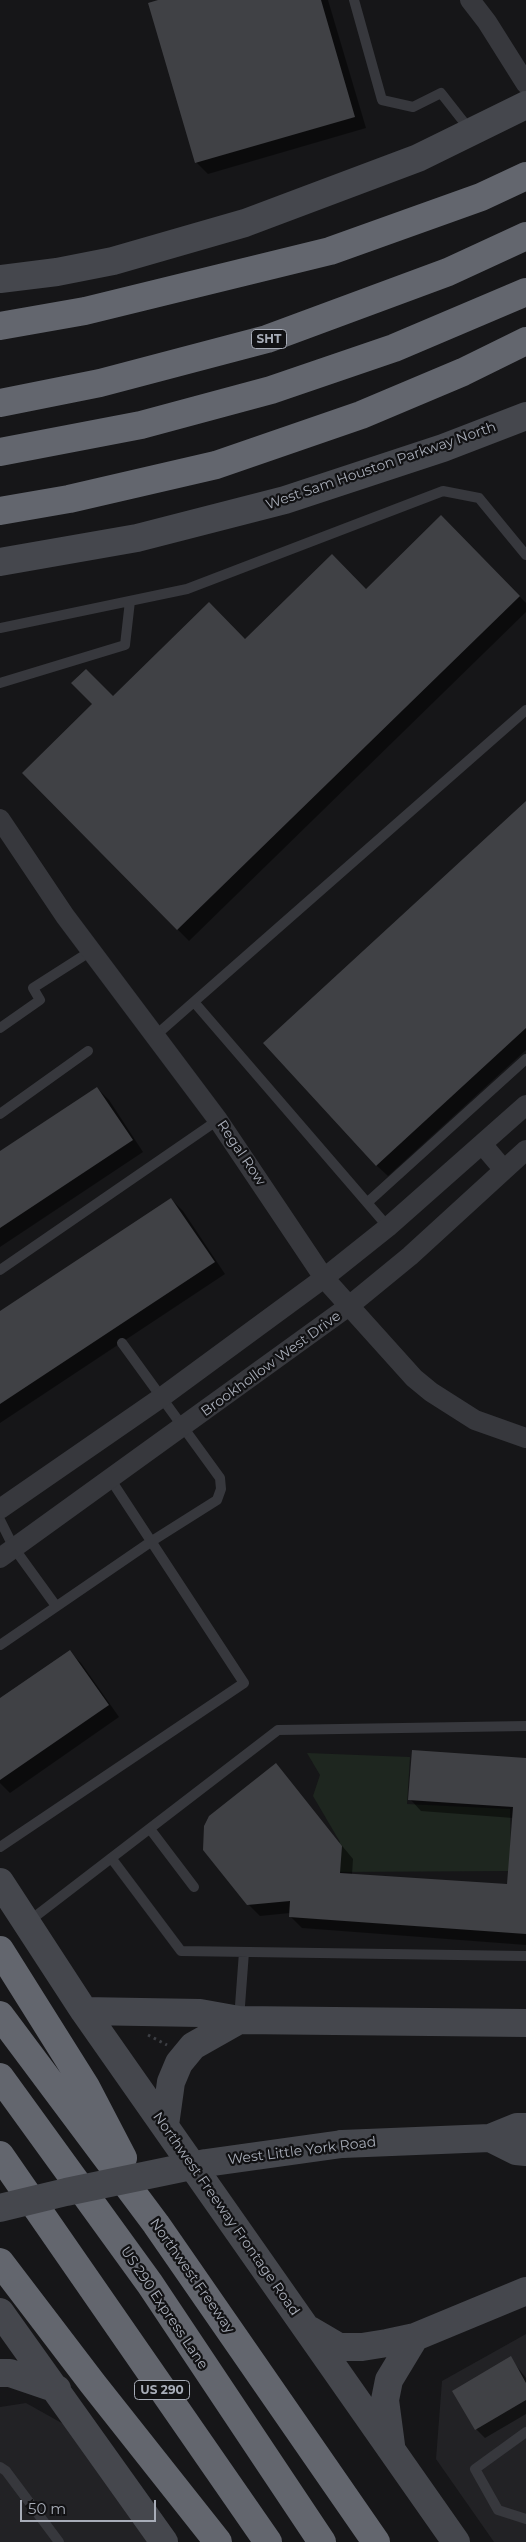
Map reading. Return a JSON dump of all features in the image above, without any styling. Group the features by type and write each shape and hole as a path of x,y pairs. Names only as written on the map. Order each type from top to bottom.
{"highway":[{"path":"0,326 85,310 330,250 480,198 526,176"},
{"name":"SHT","path":"0,403 100,383 267,339 448,272 526,236"},
{"path":"0,452 141,425 271,390 394,348 526,292"},
{"path":"0,511 69,499 216,465 361,414 463,372 526,341"},
{"path":"0,1950 86,2087 156,2224"},
{"name":"Northwest Freeway","path":"0,2015 156,2224 376,2542"},
{"name":"US 290 Express Lane","path":"0,2077 150,2284 322,2542"},
{"name":"US 290","path":"0,2155 268,2542"},
{"path":"0,2262 93,2384 218,2542"}],"main road":[{"path":"0,279 57,272 113,261 245,223 418,158 526,105"},
{"name":"West Sam Houston Parkway North","path":"0,562 137,538 285,500 443,448 526,416"},
{"name":"Northwest Freeway Frontage Road","path":"0,1882 84,2011 456,2542"},
{"path":"84,2011 200,2013 239,2020 526,2022"},
{"path":"165,2125 172,2082 179,2063 193,2046 239,2020"},
{"name":"West Little York Road","path":"0,2208 75,2190 275,2152 342,2144 490,2138 517,2127 526,2127"},
{"name":"West Little York Road","path":"490,2138 516,2151 526,2152"},
{"path":"306,2327 339,2347 362,2347 415,2337 526,2291"},
{"path":"0,2312 57,2389 164,2542"},
{"path":"391,2449 385,2400 389,2380 415,2337"},
{"path":"0,2373 10,2373 57,2389"}],"street":[{"path":"470,0 487,22 526,84"},
{"name":"Regal Row","path":"0,818 65,916 218,1120 324,1278 414,1378 431,1392 475,1420 526,1438"},
{"path":"0,1509 162,1397 324,1278 388,1227 526,1105"},
{"path":"482,1144 504,1170"},
{"name":"Brookhollow West Drive","path":"7,1553 184,1428 350,1306 410,1256 526,1150"}],"lane":[{"path":"354,0 382,100 412,107 441,94 473,132"},
{"path":"0,628 186,589 443,492 479,498 526,555"},
{"path":"0,683 125,645 130,601"},
{"path":"155,1036 526,710"},
{"path":"0,1028 40,1000 33,988 91,951"},
{"path":"194,1002 388,1227"},
{"path":"0,1114 88,1051"},
{"path":"368,1202 526,1059"},
{"path":"0,1270 218,1120"},
{"path":"0,1645 152,1541 217,1500 221,1489 220,1478 122,1343"},
{"path":"0,1847 244,1683 111,1480"},
{"path":"0,1520 7,1553 56,1606"},
{"path":"26,1923 150,1830 278,1730 526,1726"},
{"path":"150,1830 194,1887"},
{"path":"112,1859 181,1951 526,1956"},
{"path":"239,2020 244,1952"},
{"path":"526,2432 475,2469 498,2510 526,2519"},
{"path":"0,2467 6,2471 58,2542"}],"shaded area":[{"path":"307,1753 410,1757 407,1804 510,1809 511,1871 333,1872 330,1853 340,1842 313,1796 320,1775"},
{"path":"526,2334 526,2542 494,2542 436,2459 442,2381"},
{"path":"26,2403 92,2440 167,2542 0,2542 0,2407"}],"building":[{"path":"158,0 321,0 355,117 195,163 148,3"},
{"path":"441,515 520,596 177,930 22,773 92,704 71,683 86,669 113,696 209,602 245,639 332,554 366,589"},
{"path":"526,801 526,1028 376,1166 263,1043"},
{"path":"97,1087 133,1140 0,1228 0,1151"},
{"path":"171,1198 215,1262 0,1404 0,1311"},
{"path":"70,1650 109,1705 0,1780 0,1698"},
{"path":"412,1750 526,1758 526,1934 289,1917 290,1901 247,1905 203,1850 204,1826 209,1816 276,1763 342,1846 340,1873 507,1884 513,1807 408,1800"},
{"path":"511,2356 526,2383 526,2400 475,2430 452,2391"}]}
